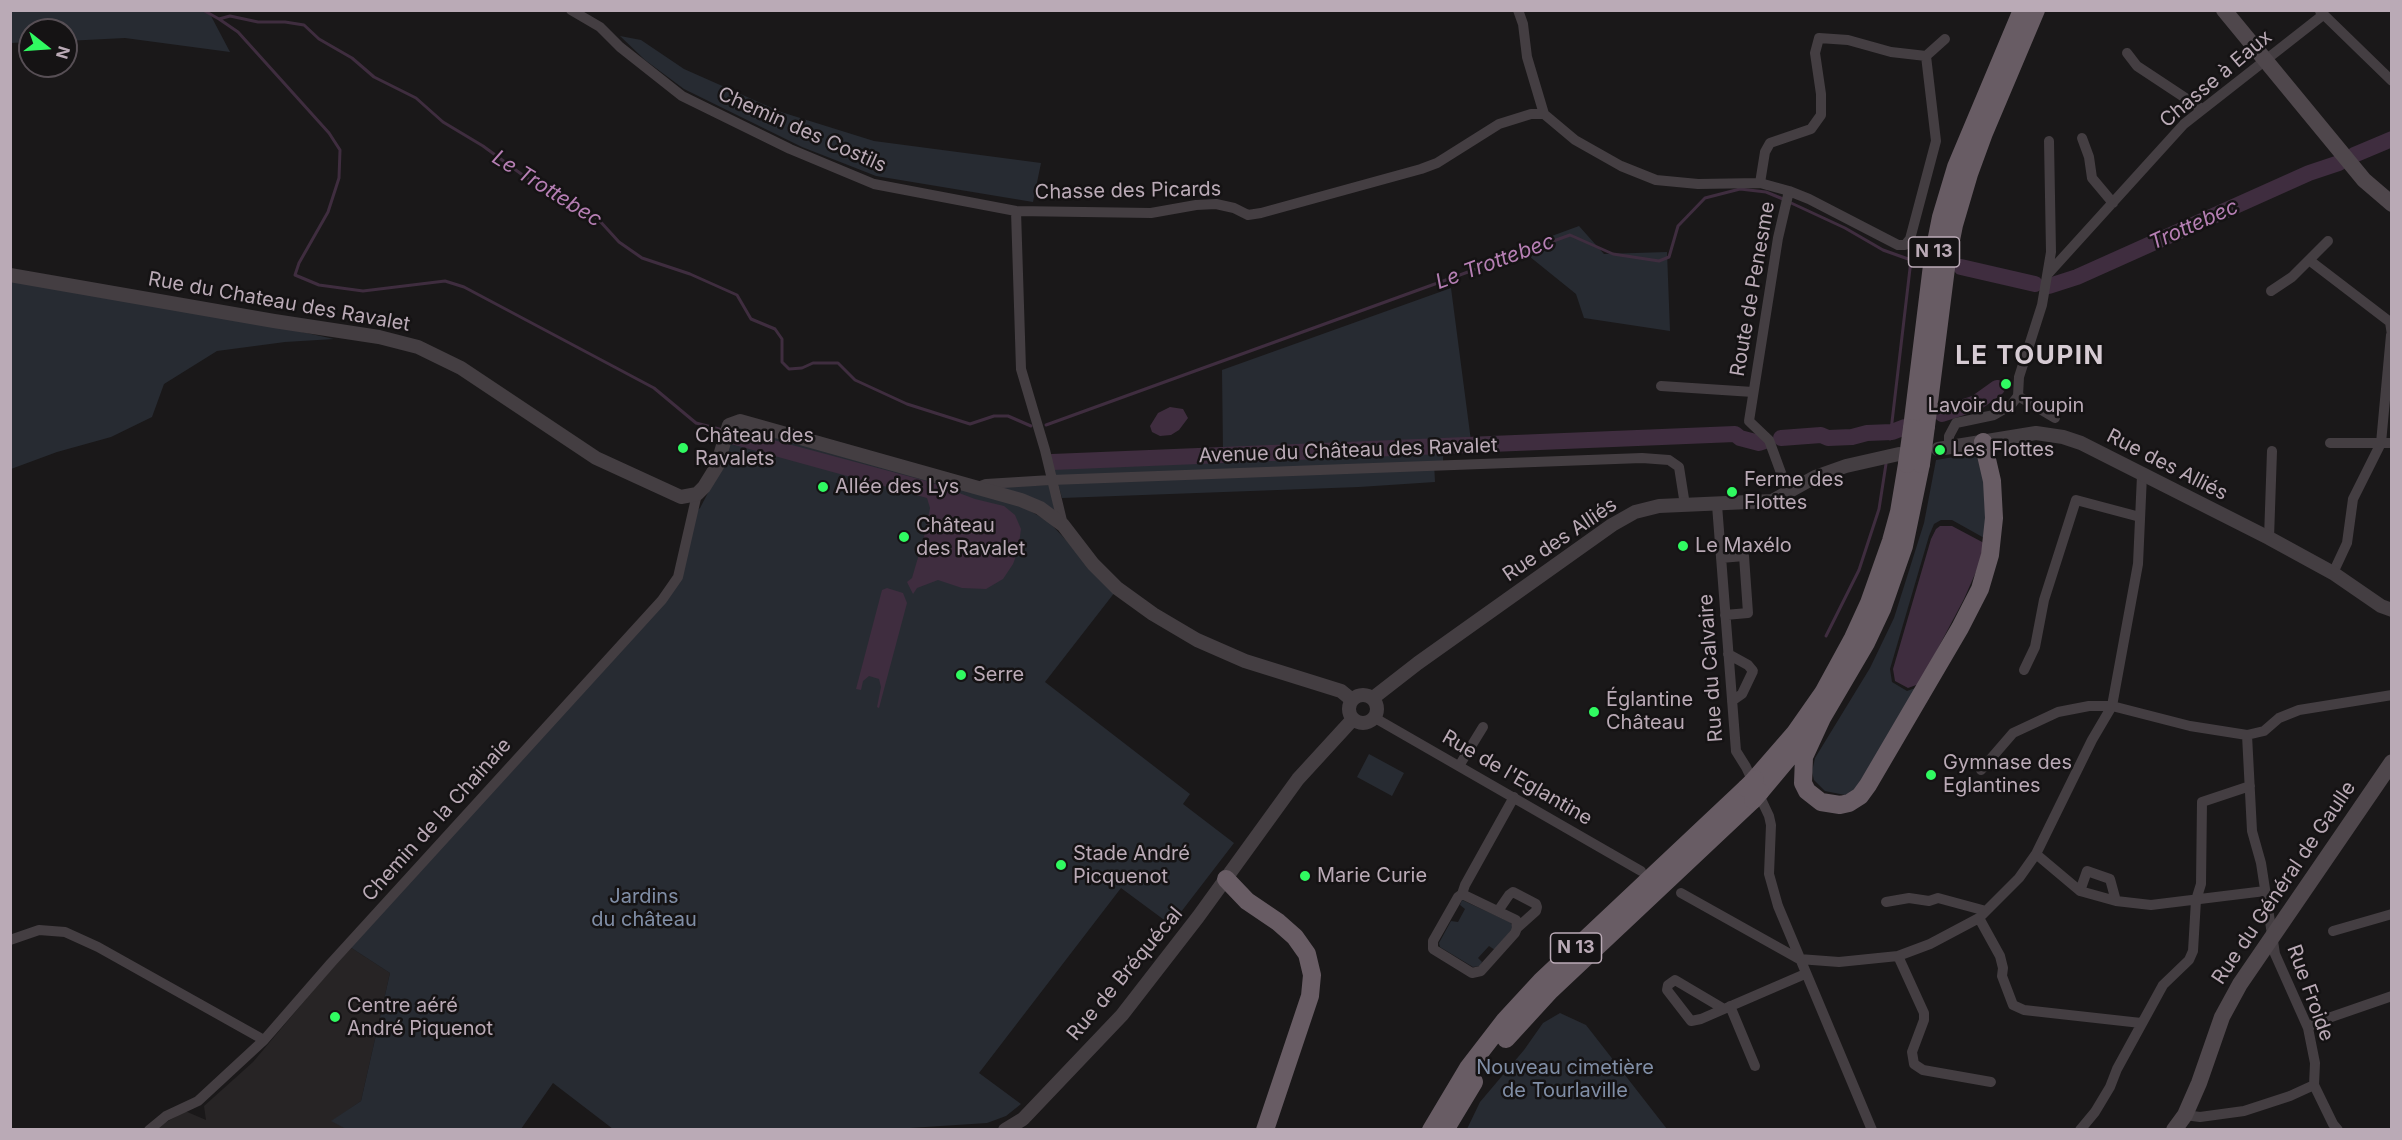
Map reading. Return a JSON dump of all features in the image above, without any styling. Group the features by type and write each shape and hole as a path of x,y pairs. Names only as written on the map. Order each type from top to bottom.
{"highway":[{"name":"N 13","path":"1990,84 1989,67 2012,10"},
{"name":"N 13","path":"1919,427 1933,257 1941,217 1956,166 2022,10"},
{"name":"N 13","path":"1431,1130 1468,1068 1505,1020 1541,981 1753,790 1823,693 1853,638 1869,603 1899,512 1909,461 1919,427 1954,225 1984,133 2036,10"},
{"path":"1822,718 1804,758 1803,783 1807,791 1821,802 1831,805 1849,803 1860,796 1868,785 1960,628 1980,588 1990,555 1994,518 1992,481 1983,442"},
{"name":"N 13","path":"1445,1130 1480,1073 1515,1027 1822,718 1847,679 1882,609 1904,546 1909,461"},
{"path":"1222,885 1295,936 1306,954 1312,975 1310,996 1265,1130"},
{"path":"1453,1130 1464,1098"}],"main road":[{"path":"2224,10 2364,180 2391,204"},
{"name":"Rue du Général de Gaulle","path":"2174,1130 2186,1114 2223,1017 2240,984 2271,935 2391,762"}],"street":[{"name":"Chemin des Costils","path":"571,10 600,27 620,47 682,96 790,149 874,184 1016,211"},
{"path":"1518,10 1523,24 1527,57 1544,114 1575,140 1621,166 1656,180 1698,184 1760,183 1789,191 1898,245 1905,245 1910,239 1936,141 1926,56"},
{"path":"2321,13 2391,81"},
{"name":"Chasse à Eaux","path":"2046,281 2178,130 2321,13"},
{"path":"1760,183 1765,152 1770,143 1811,129 1821,115 1821,94 1815,53 1818,38 1848,40 1891,52 1926,56 1945,39"},
{"path":"2127,53 2137,66 2202,109"},
{"name":"Chasse des Picards","path":"1016,211 1151,213 1216,204 1234,208 1248,215 1261,213 1421,169 1437,163 1499,124 1532,114 1544,114"},
{"path":"2082,138 2089,157 2092,178 2114,203"},
{"path":"1944,448 1956,423 1994,415 2011,405 2018,396 2019,377 2042,305 2051,252 2049,141"},
{"name":"Route de Penesme","path":"1788,492 1769,440 1749,421 1789,191"},
{"path":"1016,211 1021,369 1045,450 1063,525"},
{"path":"2271,291 2292,277 2328,241"},
{"path":"2309,260 2390,322 2391,335 2386,443 2353,499 2346,543 2333,573"},
{"name":"Rue du Chateau des Ravalet","path":"10,275 407,344 461,368 596,458 681,497 697,494"},
{"name":"Route de Penesme","path":"1661,386 1753,392"},
{"path":"2018,396 2055,418"},
{"path":"697,494 717,466 729,425 740,421 977,487 1040,508 1063,525 1093,564 1117,588 1153,614 1197,640 1245,661 1341,692 1352,700"},
{"name":"Rue des Alliés","path":"1944,448 2036,433 2063,437 2081,443 2269,538 2333,573 2381,606 2391,610"},
{"path":"2330,443 2386,443"},
{"path":"2269,538 2272,451"},
{"name":"Avenue du Château des Ravalet","path":"977,487 986,484 1051,480 1662,458 1679,467 1685,505"},
{"name":"Rue des Alliés","path":"1373,698 1418,663 1612,525 1635,512 1659,507 1772,501 1815,477 1846,466 1909,461"},
{"path":"1681,893 1799,959 1839,962 1898,956 1930,944 1983,915 2019,878 2036,854 2092,740 2112,706 2138,564 2142,475"},
{"name":"Chemin de la Chainaie","path":"149,1130 166,1116 198,1101 264,1040 331,963 662,600 678,577 697,494"},
{"path":"2024,670 2035,647 2044,600 2076,500 2140,517"},
{"name":"Rue du Calvaire","path":"1717,505 1736,751 1746,767 1771,825 1769,874 1772,889 1805,974 1872,1130"},
{"path":"1721,558 1744,556 1749,613 1725,615"},
{"path":"1728,654 1753,670 1742,694 1732,701"},
{"path":"1359,695 1373,698 1377,705 1375,718 1364,723 1353,719 1349,708 1352,700 1359,695"},
{"path":"1981,770 2013,733 2058,712 2090,706 2112,706 2190,726 2247,735 2264,731 2279,718 2299,710 2391,695"},
{"name":"Rue de l'Eglantine","path":"1375,718 1641,871"},
{"name":"Rue de Bréquécal","path":"1005,1130 1023,1119 1122,1015 1222,885 1298,779 1353,719"},
{"path":"1460,766 1483,727"},
{"name":"Rue Froide","path":"2247,735 2252,831 2261,862 2271,935 2279,967 2308,1028 2315,1063 2314,1085 2338,1130"},
{"path":"2080,1130 2095,1112 2110,1087 2117,1069 2163,985 2189,960 2193,951 2196,900 2201,884 2202,802 2250,786"},
{"path":"1498,911 1513,892 1536,904 1536,911 1517,928 1515,933 1478,972 1472,973 1435,952 1433,941 1458,897 1462,894 1514,797"},
{"path":"2036,854 2080,891 2116,901 2151,905 2265,891"},
{"path":"2080,891 2087,872 2110,879 2116,901"},
{"path":"1462,894 1516,920 1517,928"},
{"path":"1886,902 1909,898 1929,901 1938,898 1983,915 2000,956 2002,976 2013,1005 2024,1010 2141,1023"},
{"path":"2333,931 2391,914"},
{"path":"10,940 39,930 65,932 98,947 264,1040"},
{"path":"1898,956 1924,1012 1924,1020 1912,1052 1914,1064 1923,1070 1991,1082"},
{"path":"1755,1066 1727,1008 1675,980 1668,985 1667,990 1691,1021 1727,1008 1805,974"},
{"path":"2308,1028 2314,1023 2391,996"},
{"path":"2186,1114 2200,1117 2244,1111 2290,1096 2314,1085"}],"shaded area":[{"path":"1170,407 1183,409 1188,418 1179,430 1171,435 1160,436 1152,432 1150,426 1158,413"},
{"path":"736,430 930,482 975,499 1004,506 1015,515 1021,529 1018,551 1013,564 1003,579 986,589 962,588 938,580 917,588 913,594 907,582 912,578 924,537 930,508 927,498 731,444"},
{"path":"1940,526 1952,526 1984,543 1979,565 1964,599 1919,684 1908,688 1895,681 1893,669 1931,539"},
{"path":"887,588 903,593 907,603 879,708 877,707 881,687 879,679 869,676 863,681 861,690 856,689 882,590"},
{"name":"Centre aéré André Piquenot","path":"350,947 390,973 361,1101 332,1121 348,1129 153,1130 185,1111 206,1120 204,1106 253,1062"}],"green space":[{"path":"10,11 201,11 210,14 230,52 125,38 78,40 78,18 18,18 18,43 11,43"},
{"path":"620,36 641,40 684,69 781,112 874,141 1041,163 1033,202 876,176 802,147 684,89 645,60"},
{"path":"1579,226 1604,254 1667,252 1670,331 1584,318 1576,294 1519,248"},
{"path":"11,279 184,306 334,339 285,342 217,351 164,384 152,417 111,437 57,452 11,469"},
{"path":"1451,288 1471,441 1443,446 1443,461 1434,462 1435,482 1062,498 1052,462 1223,452 1222,370"},
{"name":"Jardins du château","path":"735,426 1022,506 1049,522 1115,592 1045,682 1190,794 1183,804 1234,843 1171,925 1121,888 979,1073 1021,1104 1006,1116 987,1123 895,1129 613,1129 553,1083 521,1129 348,1130 331,1121 361,1101 390,973 350,947 678,577 693,514 700,508 720,470"},
{"path":"1972,454 1980,458 1984,476 1986,539 1952,520 1941,520 1934,524 1890,669 1892,682 1907,691 1921,686 1858,790 1845,795 1825,791 1814,780 1812,772 1815,758 1870,668 1894,618 1924,523 1936,460"},
{"path":"1050,485 1056,517 996,486"},
{"path":"1369,754 1404,773 1392,796 1357,777"},
{"path":"1462,900 1512,925 1512,929 1495,950 1489,946 1478,958 1482,962 1480,966 1473,967 1440,947 1439,943 1451,921 1458,922 1465,909 1460,905"},
{"name":"Nouveau cimetière de Tourlaville","path":"1560,1013 1586,1025 1667,1129 1467,1129 1480,1102 1524,1050 1543,1023"}],"waterway":[{"name":"Le Trottebec","path":"203,10 219,19 230,16 258,22 304,25 319,39 352,58 374,77 416,98 443,122 483,146 524,176 598,219 619,242 642,258 690,274 737,295 751,319 775,329 782,339 782,362 789,369 802,368 813,363 838,363 855,380 907,404 970,424 994,416 1008,416 1031,426"},
{"path":"219,19 238,32 329,133 340,150 339,178 328,212 299,263 295,275 319,285 363,291 445,281 464,287 654,388 696,423 723,430"},
{"name":"Trottebec","path":"2354,155 2392,139"},
{"name":"Trottebec","path":"2049,286 2077,277 2309,173 2339,163"},
{"name":"Le Trottebec","path":"1046,425 1570,235 1613,254 1659,261 1669,257 1678,226 1705,198 1740,189 1766,192 1783,199"},
{"path":"1789,202 1845,228 1883,250 1911,260 1890,439"},
{"name":"Trottebec","path":"1961,267 2035,284"},
{"path":"1942,414 1976,403 1997,388"},
{"path":"1781,438 1821,435 1828,438 1852,437 1867,433 1892,432 1905,427"},
{"path":"1052,462 1735,434 1740,438 1759,443 1765,441"},
{"path":"1826,636 1859,570 1879,509 1886,464"}],"place":[{"name":"Lavoir du Toupin","path":"2006,384"},
{"name":"Château des Ravalets","path":"683,448"},
{"name":"Les Flottes","path":"1940,450"},
{"name":"Allée des Lys","path":"823,487"},
{"name":"Ferme des Flottes","path":"1732,492"},
{"name":"Château des Ravalet","path":"904,537"},
{"name":"Le Maxélo","path":"1683,546"},
{"name":"Serre","path":"961,675"},
{"name":"Églantine Château","path":"1594,712"},
{"name":"Gymnase des Eglantines","path":"1931,775"},
{"name":"Stade André Picquenot","path":"1061,865"},
{"name":"Marie Curie","path":"1305,876"},
{"name":"Centre aéré André Piquenot","path":"335,1017"}],"district":[{"name":"LE TOUPIN","path":"2030,356"}]}
